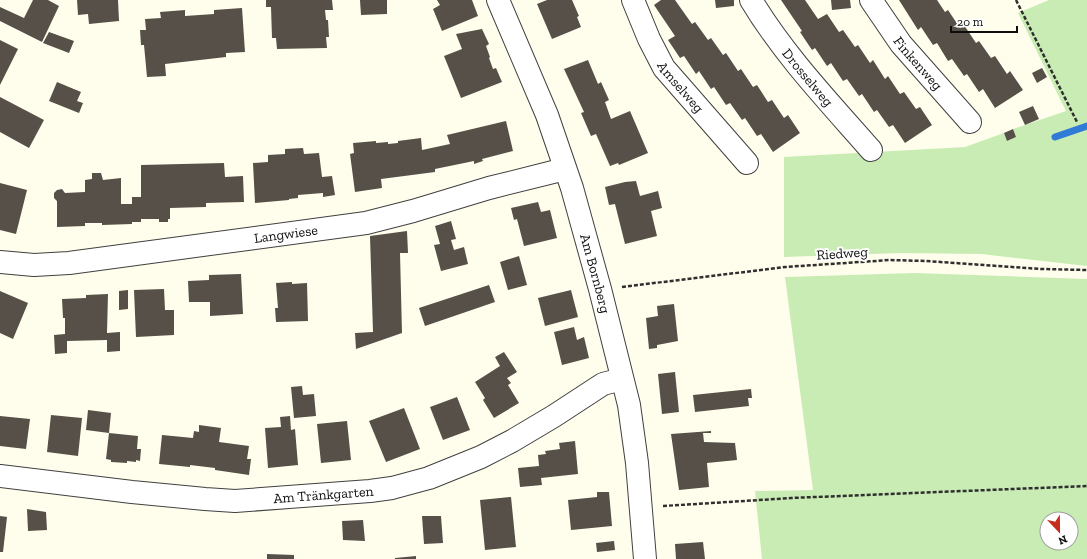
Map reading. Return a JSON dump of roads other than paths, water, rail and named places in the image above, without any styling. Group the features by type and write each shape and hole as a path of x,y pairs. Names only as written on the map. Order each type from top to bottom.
{"street":[{"name":"Am Bornberg","path":"498,0 547,115 572,188 600,289 630,412 637,463 645,559"},
{"name":"Amselweg","path":"633,0 649,39 664,68 747,163"},
{"name":"Drosselweg","path":"751,0 761,17 792,60 871,150"},
{"name":"Finkenweg","path":"871,0 901,44 970,122"},
{"name":"Langwiese","path":"0,262 34,265 69,263 366,223 414,211 489,188 565,169"},
{"name":"Am Tränkgarten","path":"0,476 132,492 228,501 370,491 392,488 429,478 481,457 512,441 554,416 603,384 622,379"}],"waterway":[{"path":"1055,137 1087,126"}]}
